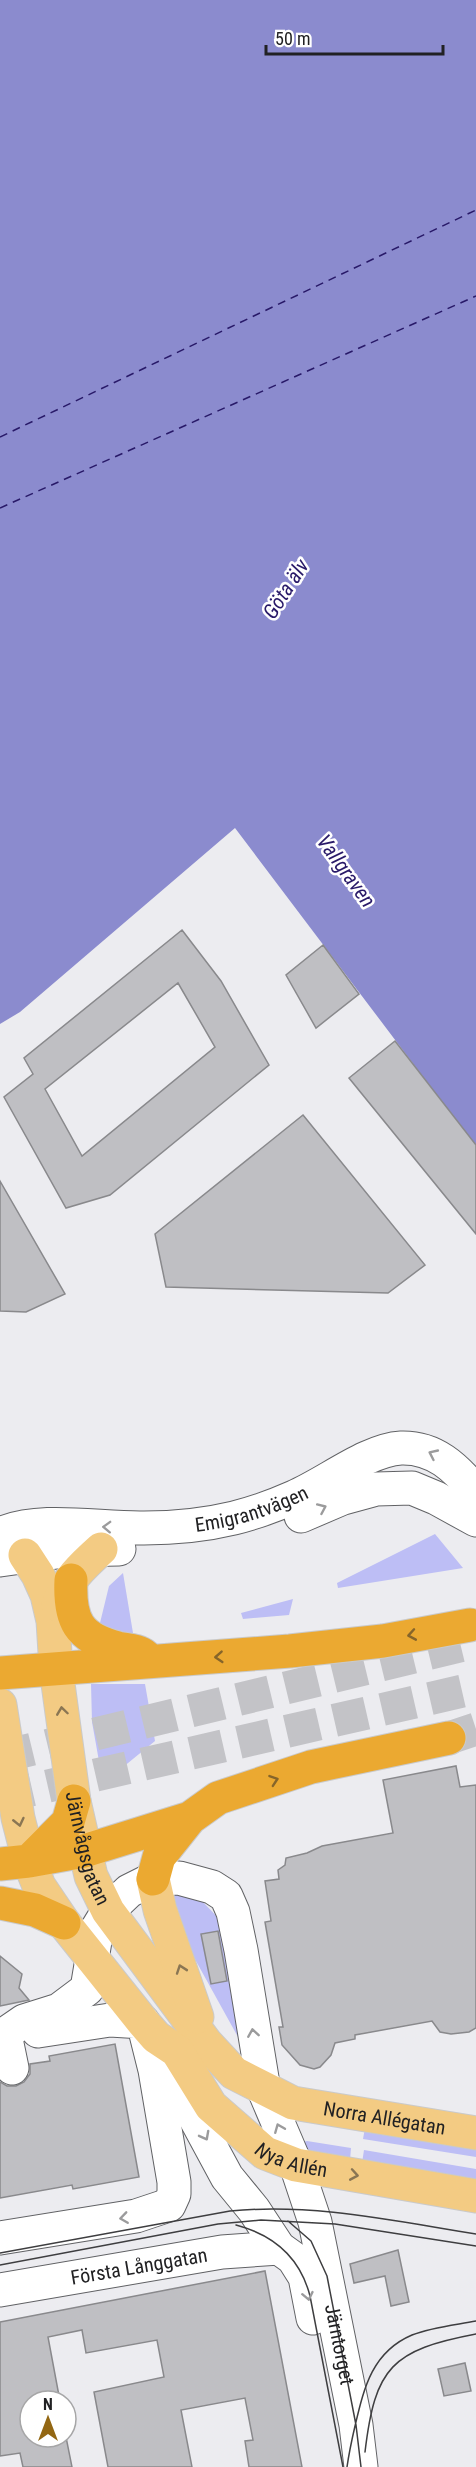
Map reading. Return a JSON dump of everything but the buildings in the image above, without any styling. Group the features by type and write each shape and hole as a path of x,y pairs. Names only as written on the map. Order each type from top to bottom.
{"highway":[{"path":"71,1580 70,1600 76,1625 89,1636 115,1647 142,1653 151,1661"},
{"path":"0,1673 219,1658 383,1641 470,1624"},
{"path":"153,1879 159,1857 190,1818 218,1798 311,1767 449,1738"},
{"path":"15,1863 68,1822 74,1801"},
{"path":"15,1863 84,1851 190,1818"},
{"path":"0,1903 35,1911 64,1923"}],"main road":[{"name":"Järnvågsgatan","path":"53,1621 60,1597 71,1580 85,1563 101,1550"},
{"name":"Järnvågsgatan","path":"8,1553 38,1575 47,1595 53,1621 56,1669 74,1801 91,1876 108,1911 206,2043 234,2073 278,2097"},
{"path":"0,1704 11,1782 15,1863 39,1886 64,1923 150,2030"},
{"name":"Järnvågsgatan","path":"153,1879 160,1911 206,2043"},
{"name":"Nya Allén","path":"150,2030 177,2051 211,2106 265,2153 296,2165 476,2196"},
{"name":"Norra Allégatan","path":"278,2097 476,2133"}],"street":[{"name":"Emigrantvägen","path":"0,1534 16,1527 144,1528 199,1525 236,1517 294,1497 374,1455 399,1448 418,1448 438,1455 462,1475 476,1492"},
{"name":"Emigrantvägen","path":"8,1553 101,1550 216,1542 261,1530 343,1498 376,1489 412,1488 476,1520"},
{"path":"2,2034 24,2021 59,2010 87,1989 97,1929 108,1911 129,1891 153,1879 179,1878 212,1887 226,1896 233,1912 296,2165"},
{"path":"2,2034 26,2033 110,2020 150,2030 221,2166 279,2248"},
{"path":"0,2238 136,2216 169,2205 174,2194 150,2030"},
{"path":"2,2034 12,2068"},
{"name":"Järntorget","path":"296,2165 315,2222 354,2413 346,2464"},
{"name":"Järntorget","path":"279,2248 293,2258 304,2277 346,2464"},
{"name":"Första Långgatan","path":"0,2290 222,2252 279,2248"}],"shaded area":[{"path":"435,1534 463,1568 338,1588 337,1583"},
{"path":"123,1573 134,1639 99,1627 109,1586"},
{"path":"293,1599 289,1615 243,1619 241,1613"},
{"path":"91,1684 145,1684 155,1741 117,1772 102,1778 92,1722"},
{"path":"167,1894 178,1894 203,1902 221,1921 243,2046 181,1934"},
{"path":"365,2128 476,2145 476,2157 363,2139"},
{"path":"307,2141 351,2148 350,2160 302,2152 296,2144"},
{"path":"364,2150 476,2169 476,2182 362,2163"}],"water":[{"path":"0,0 476,0 476,1147 235,828 20,1012 0,1024"}],"ferry route":[{"path":"0,437 476,210"},
{"path":"0,508 476,296"}],"tunnel":[{"path":"0,1757 476,1642"},
{"path":"0,1797 476,1688"},
{"path":"449,1738 476,1729"}],"tram line":[{"path":"0,2253 230,2211 261,2209 323,2211 476,2234"},
{"path":"0,2265 218,2224 261,2220 335,2224 476,2246"},
{"path":"288,2221 311,2241 327,2276 356,2425 361,2467"},
{"path":"236,2225 262,2235 284,2250 300,2270 306,2282 343,2467"},
{"path":"347,2467 366,2385 387,2351 398,2342 420,2332 476,2321"},
{"path":"365,2452 375,2400 382,2382 393,2367 407,2356 425,2347 476,2334"}],"water label":[{"name":"Göta älv","path":"286,589"},
{"name":"Vallgraven","path":"346,871"}]}
